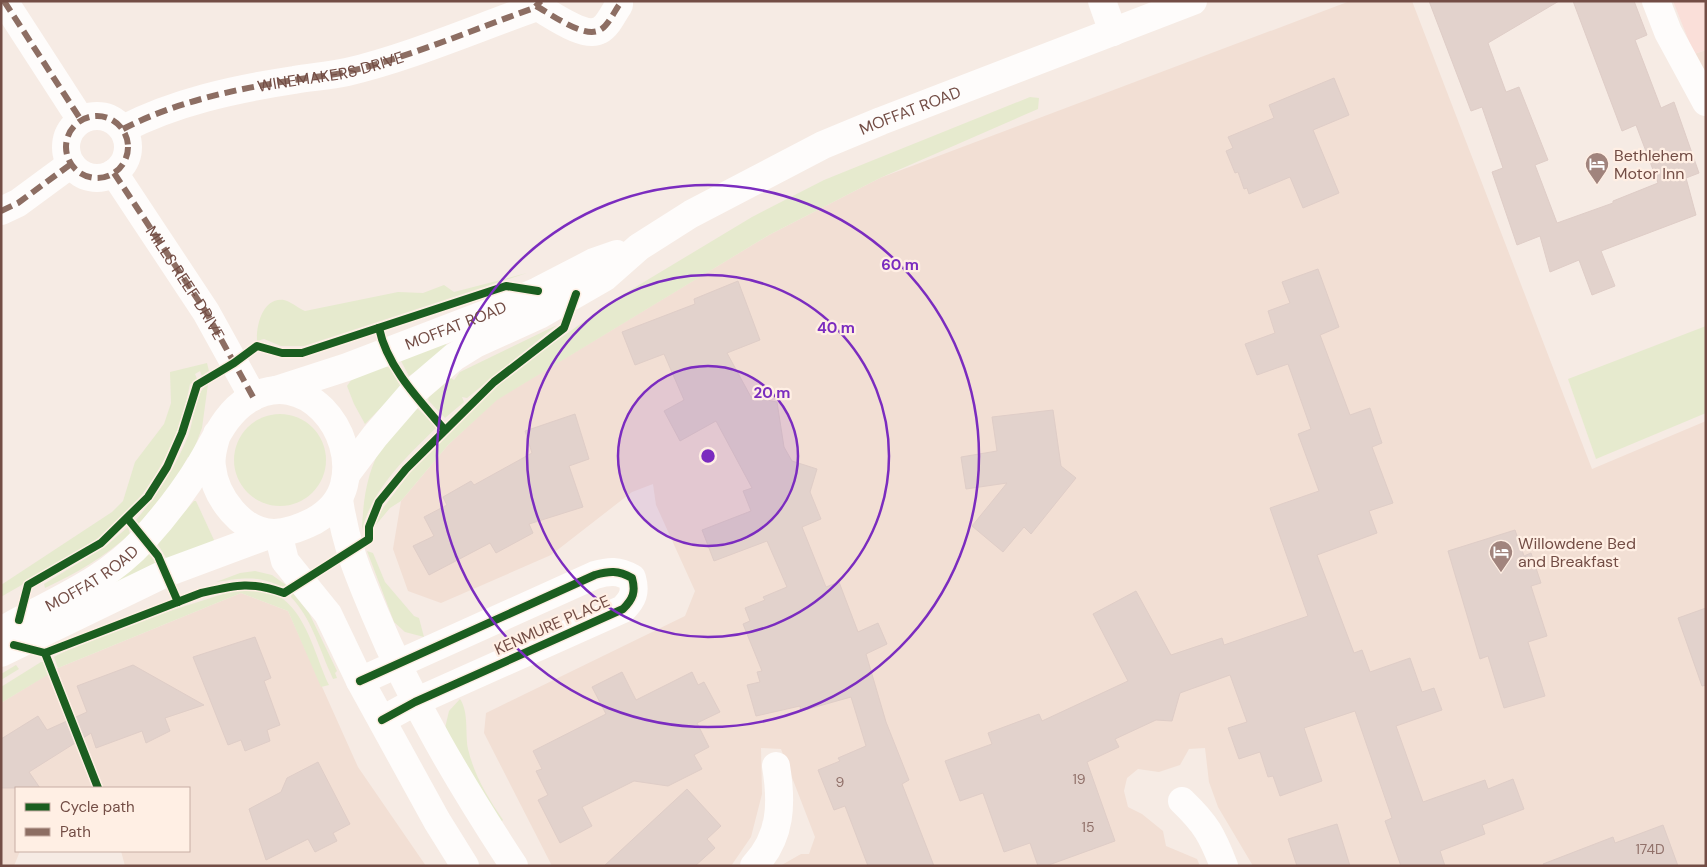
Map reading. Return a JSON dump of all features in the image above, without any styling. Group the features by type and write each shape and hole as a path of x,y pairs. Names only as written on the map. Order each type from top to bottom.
{"street":[{"path":"4,1 81,120"},
{"name":"WINEMAKERS DRIVE","path":"123,129 150,116 207,98 258,86 344,73 379,64 538,4 578,29 592,33 602,30 619,5 618,1"},
{"path":"1102,1 1113,32"},
{"name":"MOFFAT ROAD","path":"1,653 166,573 276,533 302,526 319,518 339,499 347,473 374,436 413,392 454,357 492,336 539,315 597,282 639,247 691,214 808,152 881,121 1193,1"},
{"path":"1656,1 1668,32 1706,102"},
{"path":"104,116 123,129 128,145 127,153 125,161 114,173 99,178 91,177 76,170 71,164 67,157 66,140 74,125 81,120 88,117 104,116"},
{"path":"1,211 18,203 71,164"},
{"name":"MILLS REEF DRIVE","path":"114,173 260,395"},
{"name":"MOFFAT ROAD","path":"1,630 71,595 127,557 187,485 217,434 232,414 260,395 347,367 488,314 538,292 594,262 639,247"},
{"name":"MOFFAT ROAD","path":"260,395 282,391 298,394 313,401 322,409 338,429 343,440 347,473"},
{"name":"MOFFAT ROAD","path":"217,434 212,456 212,467 223,499 229,508 245,523 259,530 276,533"},
{"path":"339,499 343,531 349,552 396,664 415,702 476,808 514,866"},
{"path":"276,533 285,560 328,614 360,681 465,866"},
{"name":"KENMURE PLACE","path":"360,681 595,575 609,571 622,572 632,578 636,589 632,600 623,609 415,702 382,720"},
{"path":"754,866 763,856 776,831 780,802 776,766"},
{"path":"1182,801 1204,823 1213,836 1224,866"}],"shaded area":[{"path":"1350,1 1412,1 1592,469 1706,421 1706,866 1253,866 1218,807 1209,782 1205,748 1189,749 1180,765 1159,772 1138,769 1127,778 1124,791 1128,807 1142,814 1163,831 1166,846 1197,859 1200,866 780,866 801,854 809,854 815,837 781,749 761,748 762,794 751,837 731,866 552,866 484,733 486,713 685,616 695,591 656,505 653,484 632,492 551,555 441,603 408,591 393,549 401,501 448,445 496,400 769,235 880,178"},
{"path":"1673,1 1706,1 1706,50 1694,54"},
{"path":"1706,50 1706,73 1694,54"},
{"path":"241,593 288,611 358,767 426,866 125,866 121,852 190,852 190,787 15,787 15,852 20,852 14,866 1,866 1,703 58,668"}],"green space":[{"path":"1030,97 1039,98 1038,109 880,178 769,235 497,400 448,445 401,501 390,508 375,526 380,512 415,466 495,388 539,353 619,297 752,217 824,180"},
{"path":"527,273 304,346 281,346 264,339 257,341 262,313 266,307 277,300 284,300 305,311 398,292 423,293 444,285 454,292"},
{"path":"557,325 467,398 462,397 464,402 445,418 428,400 451,378 454,380 460,372"},
{"path":"1706,326 1706,413 1596,459 1568,379"},
{"path":"445,342 449,350 409,376 401,361"},
{"path":"207,363 209,371 202,376 200,371 195,374 197,379 190,384 180,423 164,459 155,476 131,508 117,523 92,543 1,597 1,585 112,512 123,501 135,462 164,424 171,403 170,372"},
{"path":"386,366 390,368 401,387 365,424 347,386 352,379"},
{"path":"208,384 202,428 191,457 188,457 183,466 185,469 139,524 136,520 159,490 178,457 189,434 200,393"},
{"path":"417,408 437,427 382,487 367,515 362,530 367,484 374,462 392,433"},
{"path":"271,414 289,414 306,421 319,434 326,451 326,469 319,486 306,499 289,506 271,506 254,499 241,486 234,469 234,451 241,434 254,421"},
{"path":"196,501 214,540 211,545 168,561 157,543"},
{"path":"128,527 130,534 110,550 79,570 45,588 44,584 106,546"},
{"path":"367,551 373,553 385,582 414,616 419,618 424,637 405,632 394,622"},
{"path":"148,553 158,564 113,585 118,576"},
{"path":"255,571 272,575 286,585 283,587 250,578 216,582 240,573"},
{"path":"248,586 266,590 281,597 293,608 310,637 329,685 321,687 288,611 241,593 58,668 54,657 77,645 148,618"},
{"path":"292,592 309,613 337,671 335,673 337,678 333,679 309,623 291,597"},
{"path":"41,662 44,662 49,674 1,703 1,687"},
{"path":"16,665 19,669 1,680 1,674"},
{"path":"460,699 465,710 467,743 471,759 482,786 503,820 500,823 445,728 449,711"}],"building":[{"path":"1429,1 1559,1 1488,43 1506,92 1519,87 1548,160 1535,165 1557,223 1613,203 1613,201 1658,183 1636,125 1622,131 1573,1 1634,1 1647,35 1635,40 1661,108 1674,102 1699,173 1686,178 1696,215 1601,251 1615,286 1592,295 1579,260 1550,272 1540,236 1517,245 1492,172 1503,168 1482,107 1471,111"},
{"path":"1334,78 1349,115 1313,130 1339,193 1303,208 1290,177 1249,194 1247,188 1244,189 1238,172 1235,173 1226,151 1233,148 1228,137 1274,118 1269,105"},
{"path":"1318,269 1339,327 1320,335 1350,415 1370,408 1382,443 1372,447 1393,503 1369,511 1377,533 1317,555 1354,653 1362,650 1370,672 1410,658 1422,692 1434,688 1442,710 1396,726 1423,802 1485,780 1488,789 1513,779 1524,809 1482,825 1485,834 1440,851 1445,866 1401,866 1385,821 1392,818 1355,711 1304,728 1322,781 1280,796 1273,776 1268,777 1260,752 1239,759 1228,728 1247,722 1230,675 1180,693 1172,721 1156,720 1115,739 1119,747 1087,762 1115,841 1046,866 1038,866 1030,843 1004,852 983,793 960,801 945,761 992,744 988,733 1039,714 1042,721 1128,681 1093,614 1136,591 1171,655 1222,638 1224,645 1308,616 1270,508 1319,491 1298,434 1311,429 1288,364 1257,375 1245,344 1275,333 1268,311 1290,303 1282,282"},
{"path":"738,281 760,340 727,353 751,397 777,402 784,447 792,461 817,469 810,492 821,519 802,527 826,587 839,582 858,632 878,623 887,644 866,654 886,722 909,780 902,784 934,866 868,866 845,806 834,810 818,770 840,761 838,758 866,746 851,697 801,711 800,706 756,716 747,685 760,682 757,672 762,671 743,624 750,621 745,608 765,600 763,597 787,587 767,541 714,561 702,530 751,511 743,491 752,488 716,421 680,441 664,411 684,400 664,354 635,365 622,332 695,304 694,299"},
{"path":"1053,410 1061,466 1076,478 1031,534 1024,527 1003,552 972,526 1007,483 966,489 961,457 997,451 992,417"},
{"path":"575,414 589,459 569,466 583,507 529,524 533,533 496,553 490,543 429,575 413,546 434,536 424,517 447,505 443,497 471,481 474,485 532,453 525,431"},
{"path":"1515,530 1524,556 1531,553 1541,583 1531,586 1547,636 1528,642 1545,696 1504,708 1488,656 1480,659 1448,551"},
{"path":"1706,608 1706,685 1702,686 1678,618"},
{"path":"255,637 271,678 264,681 280,725 267,730 270,741 245,751 241,740 228,745 193,657"},
{"path":"133,665 204,705 165,718 170,731 146,743 142,731 96,748 91,733 29,772 39,787 1,788 1,739 38,716 47,730 87,712 77,686"},
{"path":"622,672 636,700 692,672 698,685 704,682 720,712 697,723 709,747 694,755 702,769 668,786 634,781 582,807 592,826 560,843 538,800 548,795 536,771 542,769 533,751 606,714 592,687"},
{"path":"318,762 350,824 333,833 337,841 315,852 308,839 266,860 249,809 281,792 287,778"},
{"path":"687,789 721,826 707,839 715,848 695,866 604,866"},
{"path":"1337,824 1350,866 1297,866 1288,839"},
{"path":"1663,825 1678,866 1544,866 1543,864 1613,837 1615,843"}],"marked path":[{"path":"4,1 81,120"},
{"path":"123,129 163,111 228,92 334,75 394,59 534,8 541,1"},
{"path":"536,6 577,28 593,32 600,30 606,25 619,5 619,1"},
{"path":"97,116 109,118 119,125 126,135 128,147 126,159 119,169 109,176 97,178 85,176 75,169 68,159 66,147 68,135 75,125 85,118 97,116"},
{"path":"1,211 18,203 71,164"},
{"path":"114,173 206,312 253,397"}],"cycle path":[{"path":"19,620 28,585 101,543 148,497 167,467 182,433 197,385 234,363 257,346 282,353 302,353 506,286 538,291"},
{"path":"14,645 45,653 201,593 224,588 252,586 284,593 369,539 369,527 379,502 406,469 494,382 564,328 576,294"},
{"path":"379,328 383,342 396,369 444,429"},
{"path":"128,519 158,556 178,602"},
{"path":"360,681 595,575 614,572 632,578 633,595 623,609 415,702 382,720"},
{"path":"45,653 98,787"}],"place":[{"name":"Bethlehem Motor Inn","path":"1597,185"},
{"name":"Willowdene Bed and Breakfast","path":"1501,573"}]}
